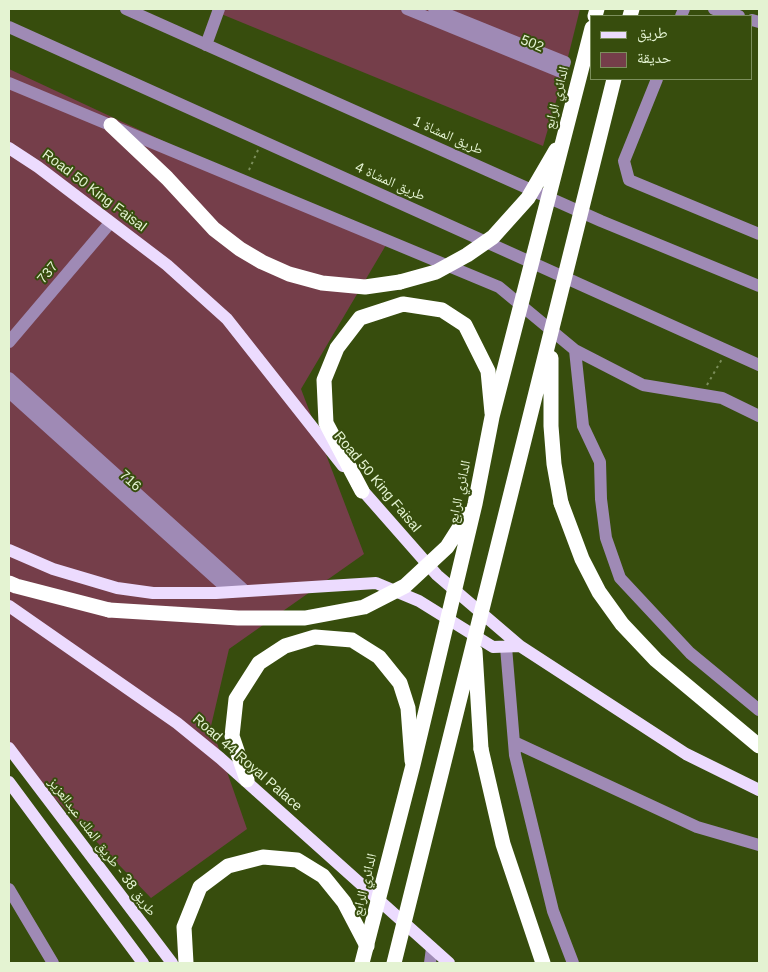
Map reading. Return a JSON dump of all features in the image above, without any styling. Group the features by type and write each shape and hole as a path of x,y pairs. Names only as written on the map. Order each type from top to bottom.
{"highway":[{"name":"الدائري الرابع","path":"362,963 413,765 475,504 492,417 590,36"},
{"path":"396,959 474,635 614,80"},
{"path":"111,125 167,178 214,229 240,249 262,262 289,274 322,283 365,287 400,282 436,272 467,256 493,237 528,198 564,136"},
{"path":"362,491 326,423 324,380 337,348 360,318 403,304 442,310 465,324 488,371 492,417"},
{"path":"552,326 549,398 554,464 561,503 582,559 600,592 622,624 656,660 759,746"},
{"path":"9,582 16,586 109,610 238,618 306,618 364,607 405,586 447,547 475,504"},
{"path":"474,635 481,749 503,844 543,963"},
{"path":"247,780 232,736 236,699 259,663 285,646 315,637 352,640 379,657 400,683 408,708 413,765"},
{"path":"186,963 184,927 200,887 228,866 263,857 297,860 323,876 344,902 367,946"}],"main road":[{"name":"Road 50 King Faisal","path":"9,148 38,167 167,266 227,319 362,491 437,575 520,646 686,754 759,790"},
{"path":"9,550 53,569 117,588 153,593 231,592 376,583 420,601 493,647 520,646"},
{"name":"Road 44 Royal Palace","path":"9,606 177,723 247,780 449,963"},
{"name":"طريق 38 - طريق الملك عبدالعزيز","path":"9,748 172,963"},
{"path":"9,782 143,963"}],"street":[{"name":"طريق المشاة 1","path":"126,9 601,221 759,286"},
{"path":"206,45 219,9"},
{"name":"502","path":"408,9 561,72 564,62 434,9"},
{"path":"714,9 735,15"},
{"name":"طريق المشاة 4","path":"9,27 759,365"},
{"path":"656,80 624,161 629,180 759,234"},
{"path":"9,83 500,287 575,350 643,385 722,398 759,416"},
{"name":"737","path":"9,342 110,223"},
{"path":"575,350 583,426 600,462 601,499 606,538 620,578 690,652 759,710"},
{"path":"9,378 245,590"},
{"name":"716","path":"9,392 231,592"},
{"path":"506,647 514,742 553,911 573,963"},
{"path":"514,742 697,827 759,845"},
{"path":"9,889 53,963"},
{"path":"430,963 432,948"}],"path":[{"path":"244,180 262,141"},
{"path":"702,394 726,350"}],"green space":[{"path":"209,9 580,9 543,146"},
{"path":"9,69 386,245 301,389 364,554 229,649 211,726 247,829 151,898 9,751"}]}
